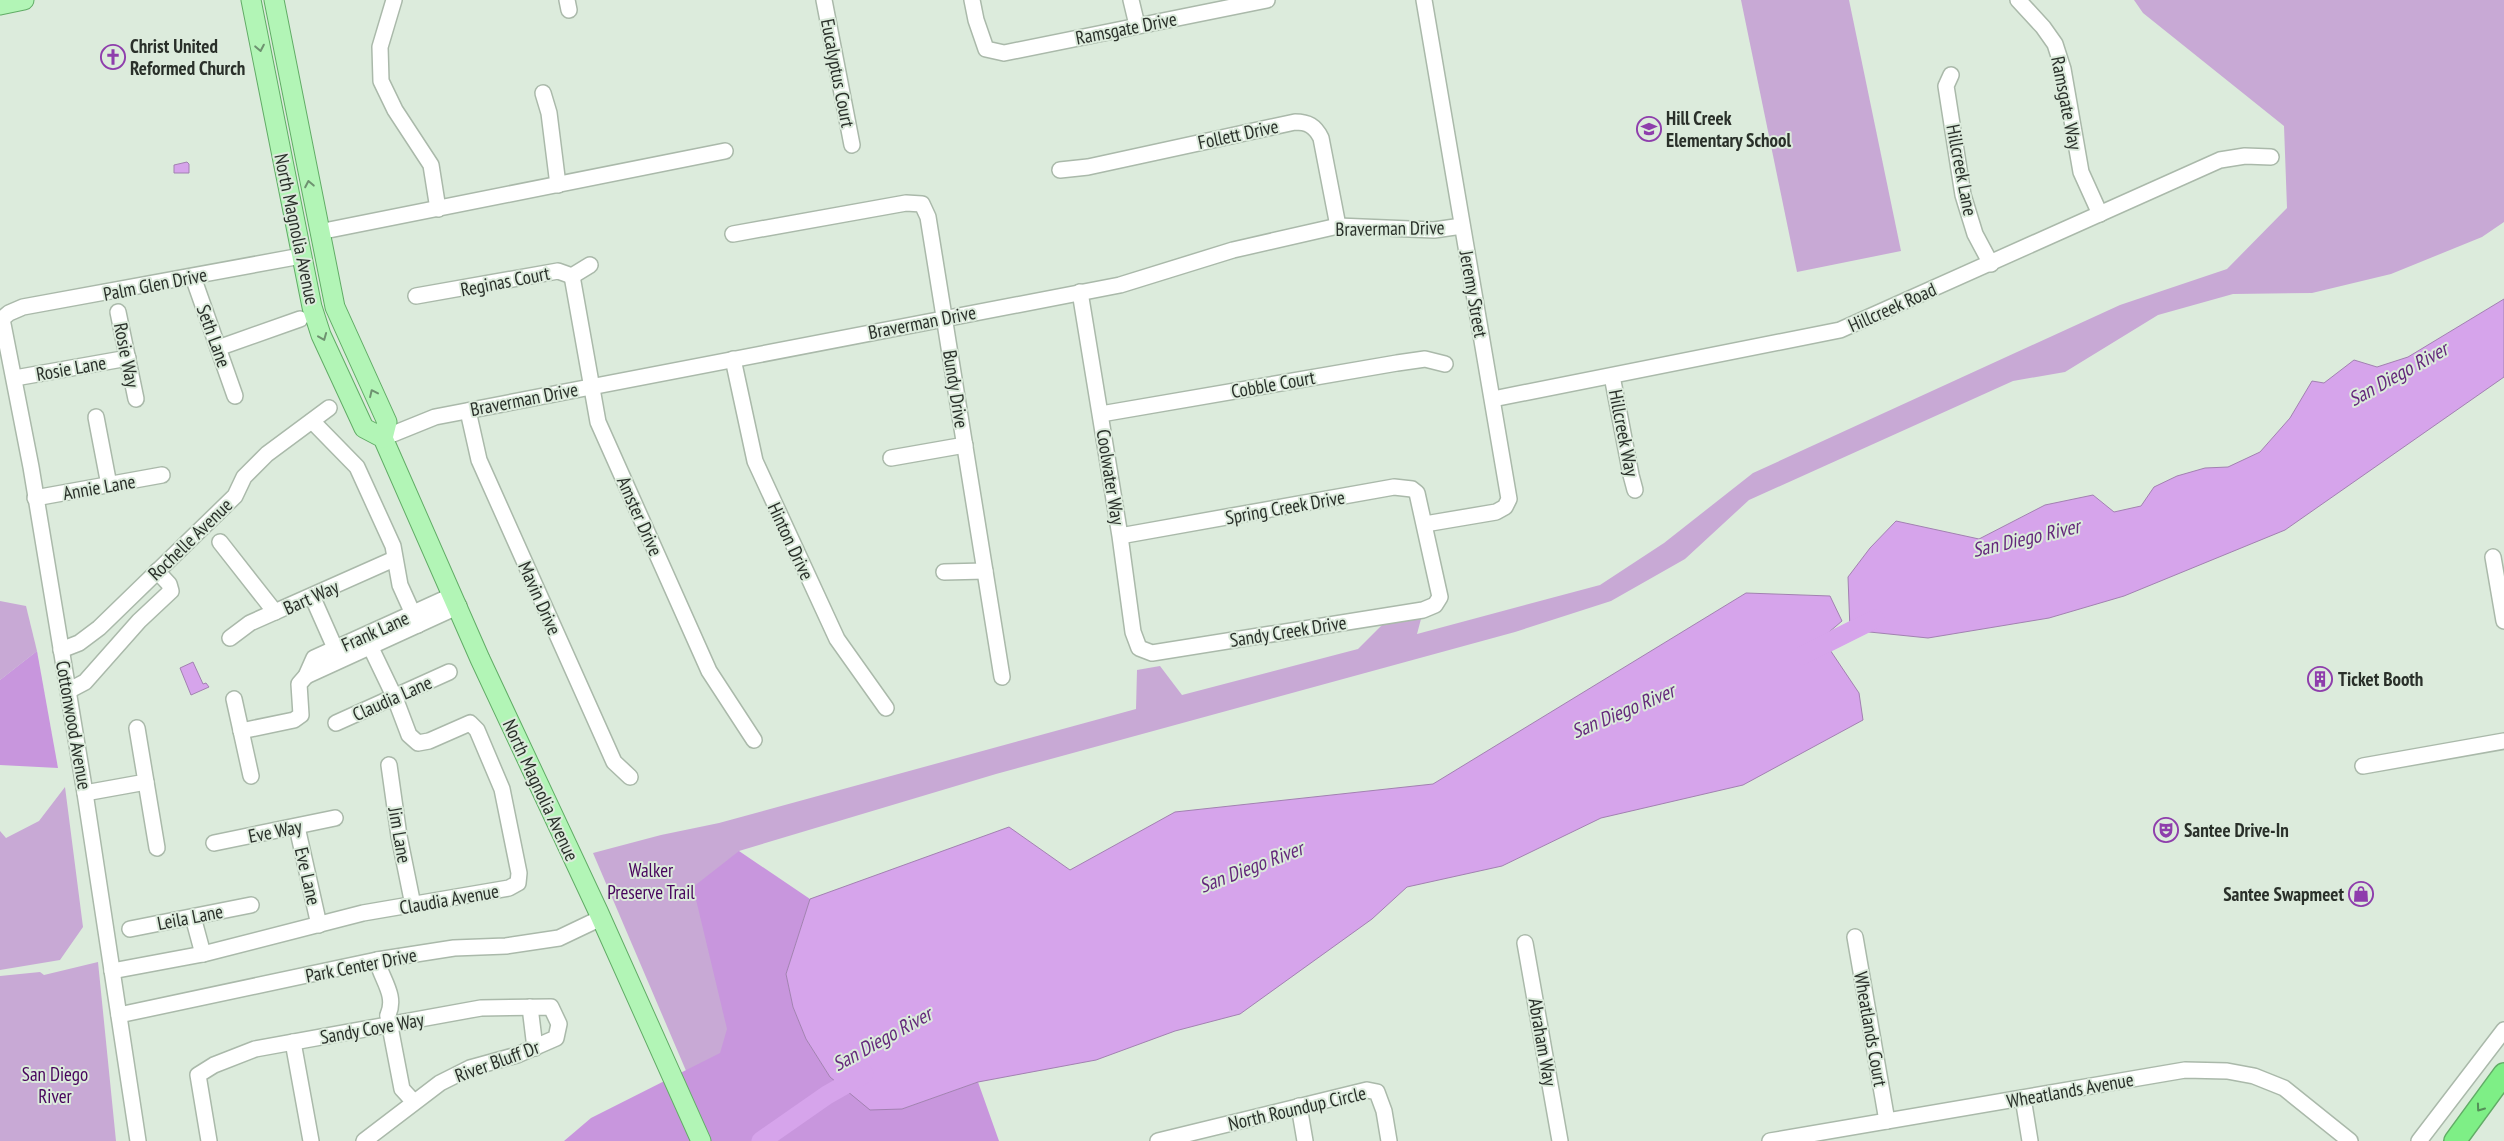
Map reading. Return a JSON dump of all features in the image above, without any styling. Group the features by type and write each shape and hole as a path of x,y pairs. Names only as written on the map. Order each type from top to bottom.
{"highway":[{"path":"2456,1141 2504,1074"}],"main road":[{"path":"0,5 24,0"},
{"name":"North Magnolia Avenue","path":"251,0 312,307 344,387 364,428 383,438 480,659 601,918 701,1141"},
{"name":"North Magnolia Avenue","path":"274,0 319,232 340,321 387,422 383,438"},
{"path":"301,256 313,258 330,314 340,321"}],"street":[{"path":"394,0 380,47 381,81 395,110 431,165 438,209"},
{"name":"Eucalyptus Court","path":"824,0 852,145"},
{"name":"Ramsgate Drive","path":"972,0 976,20 986,48 1004,52 1267,0"},
{"path":"1131,0 1137,25"},
{"name":"Jeremy Street","path":"1424,0 1509,499 1505,507 1496,512 1425,524"},
{"name":"Ramsgate Way","path":"2018,0 2043,27 2055,44 2063,69 2081,172 2100,214"},
{"name":"Hillcreek Lane","path":"1952,75 1946,86 1963,195 1975,234 1991,264"},
{"path":"542,93 548,112 558,185"},
{"name":"Follett Drive","path":"1060,170 1088,167 1295,122 1304,122 1315,127 1321,138 1338,226"},
{"path":"319,232 725,151"},
{"name":"Hillcreek Road","path":"1493,399 1840,330 2220,160 2245,156 2271,157"},
{"name":"Bundy Drive","path":"733,234 906,203 922,204 928,217 1002,677"},
{"name":"Braverman Drive","path":"383,438 435,417 1080,292 1149,277 1233,250 1338,226 1434,230 1462,226"},
{"name":"Palm Glen Drive","path":"9,313 23,307 301,256"},
{"name":"Reginas Court","path":"416,296 558,271 567,272 572,276 590,265"},
{"name":"Seth Lane","path":"193,276 235,396"},
{"name":"Amster Drive","path":"572,276 598,422 709,671 754,740"},
{"name":"Coolwater Way","path":"1080,292 1101,414 1133,632 1139,648 1152,653"},
{"name":"Rosie Way","path":"118,312 136,399"},
{"name":"Cottonwood Avenue","path":"9,313 2,319 15,378 85,793 138,1141"},
{"path":"218,348 300,319"},
{"name":"Rosie Lane","path":"15,378 128,358"},
{"name":"Hinton Drive","path":"733,359 755,461 837,639 886,708"},
{"name":"Cobble Court","path":"1101,414 1397,363 1425,359 1445,364"},
{"name":"Hillcreek Way","path":"1612,376 1631,475 1636,490"},
{"name":"Rochelle Avenue","path":"61,650 79,643 99,628 236,496 244,477 267,454 329,408"},
{"name":"Mavin Drive","path":"468,410 479,460 614,762 630,777"},
{"path":"96,417 109,485"},
{"path":"312,420 356,467 393,546 400,585 416,620"},
{"path":"891,458 965,445"},
{"name":"Annie Lane","path":"35,498 162,475"},
{"name":"Spring Creek Drive","path":"1120,536 1394,488 1412,489 1417,493 1425,524"},
{"name":"Sandy Creek Drive","path":"1152,653 1424,610 1435,605 1440,597 1425,524"},
{"path":"220,542 275,612"},
{"path":"2493,557 2504,621"},
{"name":"Bart Way","path":"230,638 250,623 394,559"},
{"path":"68,691 85,682 139,621 171,591 169,584 157,571"},
{"path":"944,572 985,571"},
{"path":"312,596 338,655"},
{"name":"Frank Lane","path":"338,655 456,601"},
{"name":"Frank Lane","path":"241,731 294,720 301,715 299,684 306,676 314,658 371,648 416,620"},
{"name":"Claudia Avenue","path":"112,971 203,954 363,913 509,888 518,883 519,873 502,789 477,730 470,723 429,741 418,743 409,735 395,698 371,648"},
{"name":"Claudia Lane","path":"336,723 449,672"},
{"path":"234,699 251,776"},
{"path":"137,728 157,848"},
{"path":"2363,766 2504,741"},
{"name":"Jim Lane","path":"389,765 399,836 413,905"},
{"path":"85,793 146,782"},
{"name":"Eve Way","path":"214,843 335,818"},
{"name":"Eve Lane","path":"297,827 319,925"},
{"name":"Leila Lane","path":"130,929 251,905"},
{"path":"193,917 203,954"},
{"name":"Park Center Drive","path":"119,1016 379,967 454,948 535,943 559,938 601,918"},
{"name":"Wheatlands Court","path":"1855,938 1887,1121"},
{"name":"Abraham Way","path":"1525,943 1560,1141"},
{"path":"379,967 377,983 381,1008 388,1020 402,1089 413,1101"},
{"name":"Sandy Cove Way","path":"209,1141 198,1075 214,1065 255,1049 388,1020 481,1008 552,1007"},
{"name":"River Bluff Dr","path":"364,1141 413,1101 440,1083 470,1068 517,1055 556,1038 559,1032 559,1024 552,1007"},
{"path":"530,1008 534,1048"},
{"path":"2419,1141 2504,1030"},
{"path":"293,1042 311,1141"},
{"name":"Wheatlands Avenue","path":"1770,1141 2186,1070 2221,1070 2254,1076 2284,1088 2350,1141"},
{"name":"North Roundup Circle","path":"1158,1141 1192,1137 1298,1106 1367,1090 1377,1092 1384,1111 1389,1141"},
{"path":"2023,1098 2030,1141"},
{"path":"1298,1106 1304,1141"}],"green space":[{"path":"1741,0 1849,0 1901,251 1797,272"},
{"name":"Walker Preserve Trail","path":"2134,0 2504,0 2504,222 2482,237 2391,274 2312,293 2233,294 2158,315 2065,372 2013,381 1749,500 1685,559 1611,601 1515,632 996,774 739,851 732,1056 687,1073 593,853 661,835 719,823 1136,709 1137,670 1160,666 1182,695 1358,649 1385,622 1421,619 1417,634 1600,585 1664,543 1753,473 2120,305 2227,269 2287,208 2284,126 2143,13"},
{"path":"0,601 26,606 37,651 0,680"},
{"path":"65,787 83,927 60,960 0,970 0,831 6,838 39,821"},
{"name":"San Diego River","path":"98,962 116,1141 0,1141 0,976 40,972 44,975"}],"shaded area":[{"path":"37,651 58,768 0,765 0,680"},
{"path":"739,851 810,899 786,974 793,1007 806,1039 830,1077 902,1109 978,1082 999,1141 564,1141 591,1118 720,1053 727,1029 693,887"}],"water":[{"path":"187,162 189,164 189,173 174,173 174,165"},
{"path":"2504,299 2504,377 2285,530 2124,596 2049,618 1928,638 1850,630 1848,577 1870,548 1896,521 1979,539 2045,505 2093,495 2114,512 2141,506 2154,487 2177,476 2205,468 2228,467 2260,452 2290,418 2312,381 2324,383 2354,360 2377,367 2408,357"},
{"path":"1746,593 1830,596 1842,621 1822,638 1859,693 1863,720 1743,785 1601,818 1502,866 1407,887 1372,919 1240,1014 1175,1031 1096,1060 978,1082 902,1109 870,1110 830,1077 806,1039 793,1007 786,974 810,899 1009,827 1070,870 1175,812 1433,784"},
{"path":"193,662 203,684 206,683 209,687 191,695 180,668"}],"waterway":[{"name":"San Diego River","path":"1803,655 1875,619"},
{"name":"San Diego River","path":"761,1141 827,1095 864,1074"}],"place":[{"name":"Christ United Reformed Church","path":"113,57"},
{"name":"Hill Creek Elementary School","path":"1649,129"},
{"name":"Ticket Booth","path":"2320,679"},
{"name":"Santee Drive-In","path":"2166,830"},
{"name":"Santee Swapmeet","path":"2361,894"}]}
